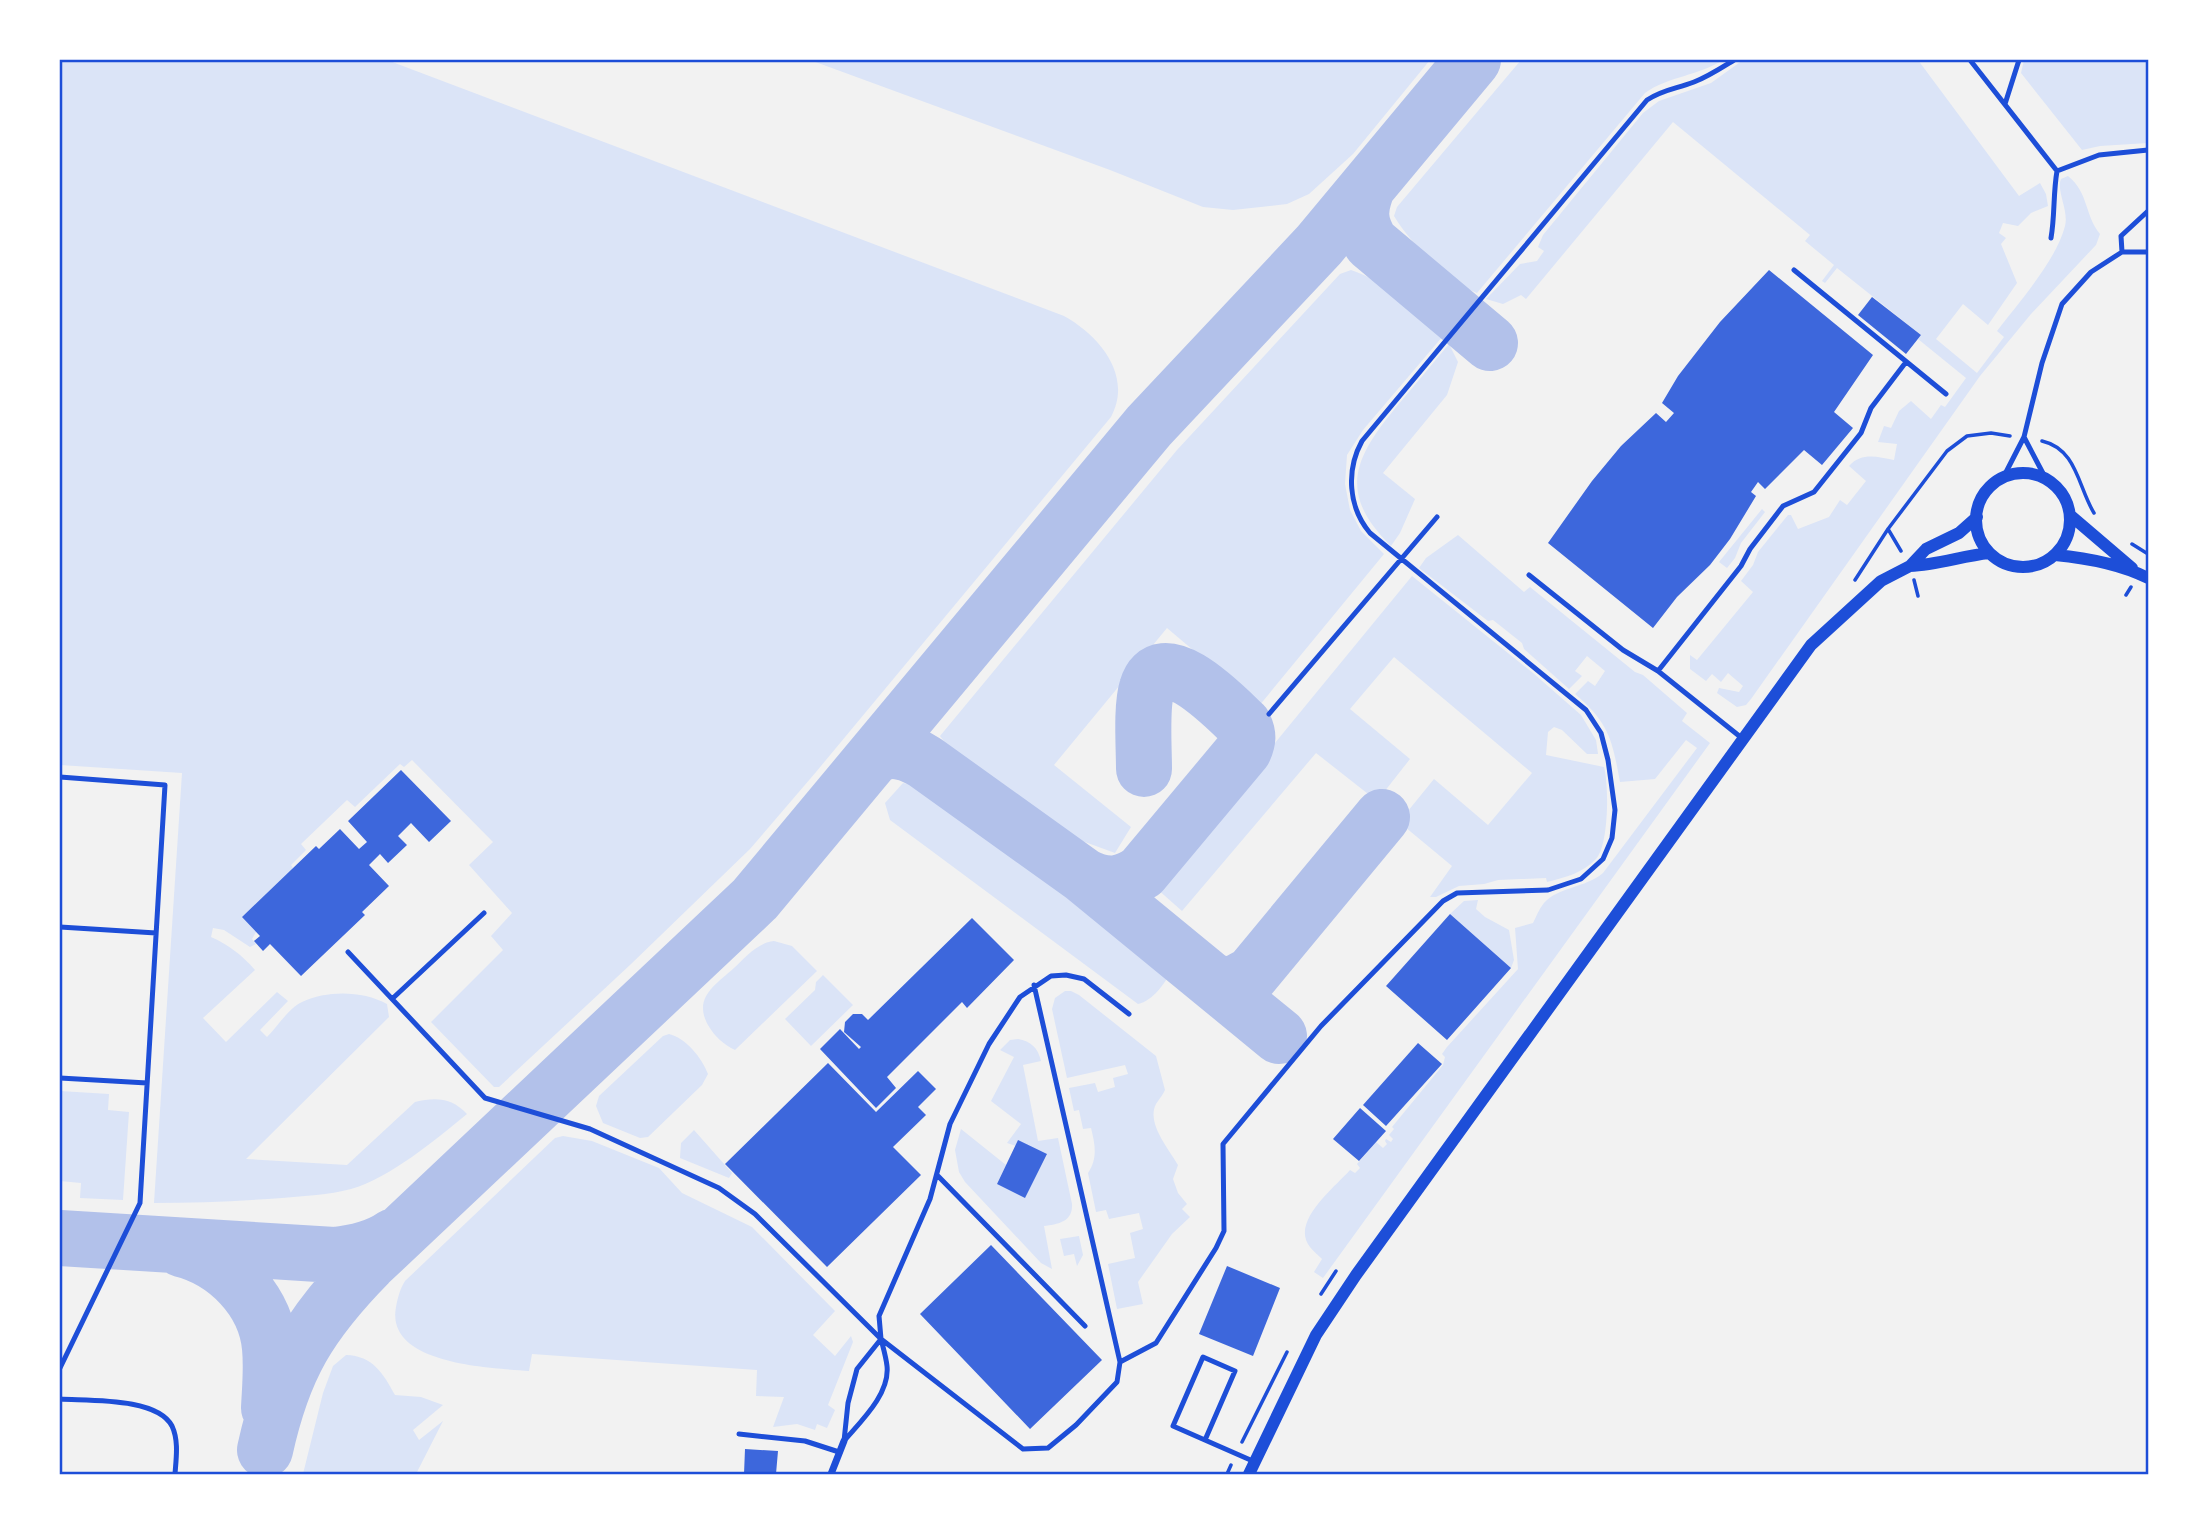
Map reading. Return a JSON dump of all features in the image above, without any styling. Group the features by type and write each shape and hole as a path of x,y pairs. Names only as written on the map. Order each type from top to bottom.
{"street":[{"path":"2032,474 2046,479 2066,501 2070,515 2069,530 2055,555 2043,563 2014,567 2000,562 1980,541 1977,517 1982,498 1991,486 2003,478 2032,474"},
{"path":"2070,515 2143,576"},
{"path":"1249,1475 1316,1335 1356,1275 1811,645 1881,581 1910,566 1926,549 1959,533 1977,517"},
{"path":"1910,566 1935,565 1966,555 1989,553"},
{"path":"2055,555 2086,558 2143,576"},
{"path":"831,1475 844,1441"}],"lane":[{"path":"1120,1362 1156,1343 1216,1248 1224,1231 1223,1144 1321,1026 1443,901 1457,893 1548,890 1581,880 1603,859 1612,838 1615,810 1601,733 1586,710 1370,533 1361,523 1357,512 1351,481 1353,465 1362,441 1647,100 1662,90 1713,74 1734,60"},
{"path":"1970,60 2057,171 2053,195 2055,217 2051,238"},
{"path":"2005,104 2019,60"},
{"path":"2057,171 2099,155 2148,150"},
{"path":"2122,252 2121,236 2148,211"},
{"path":"2003,478 2024,437 2042,363 2062,304 2091,272 2122,252 2148,252"},
{"path":"1794,270 1946,394"},
{"path":"1658,671 1741,566 1750,549 1783,506 1814,492 1861,433 1871,408 1906,362"},
{"path":"2024,437 2046,479"},
{"path":"1269,714 1437,517"},
{"path":"1529,575 1623,650 1658,671 1743,739"},
{"path":"60,777 165,785 140,1203 60,1368"},
{"path":"392,999 484,913"},
{"path":"60,927 156,933"},
{"path":"348,952 485,1098 590,1129 719,1188 755,1214 881,1339 1023,1448 1048,1448 1117,1382 1120,1362 1034,985"},
{"path":"844,1441 868,1413 886,1378 887,1367 878,1316 919,1227 938,1176 943,1143 950,1124 989,1044 1020,997 1051,976 1066,975 1084,979 1129,1014"},
{"path":"60,1078 147,1083"},
{"path":"938,1176 1085,1326"},
{"path":"844,1441 848,1403 857,1369 881,1339"},
{"path":"1205,1440 1236,1371 1203,1357 1173,1426 1255,1462"},
{"path":"60,1399 127,1404 152,1409 172,1425 177,1445 175,1475"},
{"path":"739,1434 805,1441 839,1452"}],"path":[{"path":"2024,437 2060,448 2075,469 2096,515"},
{"path":"2130,543 2148,554"}],"shaded area":[{"path":"60,60 387,60 1064,316 1090,334 1109,359 1115,372 1117,402 1111,417 750,849 499,1087 494,1087 431,1022 503,950 491,936 512,913 469,865 493,842 412,760 404,767 400,764 355,807 347,800 301,844 306,850 291,865 293,868 252,939 256,944 250,947 224,930 213,928 211,937 235,951 255,970 203,1018 226,1042 277,992 288,1001 260,1030 267,1037 297,1005 323,995 356,994 378,1000 387,1004 389,1017 246,1159 347,1165 415,1102 443,1100 456,1105 467,1114 396,1167 351,1189 282,1198 154,1203 182,773 60,765"},
{"path":"810,60 1430,60 1353,154 1309,194 1287,204 1233,210 1203,207"},
{"path":"1521,60 1723,60 1645,93 1477,293 1468,289 1427,256 1394,216 1397,207"},
{"path":"1743,60 1918,60 2019,196 2040,183 2048,206 2031,213 2018,226 2003,223 1999,233 2006,238 2001,244 2017,283 1988,325 1963,304 1936,339 1977,373 2004,337 1997,331 2036,281 2061,239 2066,220 2060,189 2061,179 2068,176 2080,189 2091,219 2100,234 2096,245 2031,314 1980,376 1751,699 1746,705 1737,707 1717,693 1719,688 1739,692 1743,686 1728,673 1721,682 1712,674 1706,681 1690,669 1690,655 1697,660 1753,592 1741,581 1753,565 1758,552 1788,515 1791,515 1798,529 1829,517 1840,500 1847,505 1866,481 1849,466 1864,457 1894,460 1897,444 1878,442 1884,426 1891,428 1899,411 1911,401 1931,419 1941,405 1945,407 1966,378 1918,339 1921,335 1837,268 1825,283 1822,281 1834,265 1805,241 1810,235 1673,122 1526,299 1521,295 1503,304 1486,299 1520,264 1537,261 1544,251 1538,247 1543,235 1643,113 1659,101 1711,83"},
{"path":"2024,60 2148,60 2148,143 2082,150 2021,73"},
{"path":"1351,270 1388,289 1443,336 1363,430 1347,455 1345,484 1350,510 1361,531 1384,554 1259,706 1167,628 1054,765 1131,827 1115,853 1063,834 967,772 940,736 1177,450 1340,274"},
{"path":"1449,344 1458,362 1447,395 1383,473 1415,499 1400,533 1391,546 1363,509 1358,492 1362,459 1382,425"},
{"path":"1762,509 1765,512 1741,543 1727,568 1719,562"},
{"path":"1458,535 1524,592 1530,587 1635,672 1643,675 1687,713 1682,721 1710,743 1323,1278 1314,1272 1322,1259 1310,1247 1305,1237 1306,1227 1316,1206 1350,1170 1355,1173 1360,1168 1357,1164 1376,1142 1383,1148 1387,1144 1386,1139 1391,1142 1393,1139 1389,1135 1394,1129 1392,1127 1443,1065 1445,1057 1442,1054 1447,1047 1518,969 1515,928 1533,923 1542,905 1550,898 1603,873 1697,748 1686,740 1655,779 1620,782 1611,743 1602,723 1575,694 1588,681 1595,686 1605,671 1587,656 1575,671 1582,676 1569,689 1524,649 1522,643 1493,620 1488,621 1419,568 1426,558"},
{"path":"1412,576 1581,715 1596,740 1598,754 1587,754 1562,730 1554,727 1548,732 1546,755 1604,767 1606,828 1596,859 1580,871 1547,882 1546,878 1498,880 1459,886 1436,897 1430,897 1452,866 1399,822 1434,779 1488,825 1532,773 1394,657 1350,709 1410,759 1377,801 1316,753 1182,911 1156,888"},
{"path":"903,783 931,790 952,803 1170,962 1173,968 1163,985 1149,999 1138,1004 890,820 885,803"},
{"path":"1478,900 1476,909 1509,930 1514,960 1511,968 1450,914 1464,901"},
{"path":"774,941 792,946 817,971 735,1050 720,1040 708,1025 703,1007 705,1000 713,986 752,951"},
{"path":"823,975 853,1005 811,1046 785,1019 815,990 816,982"},
{"path":"1065,991 1079,995 1156,1056 1165,1090 1156,1104 1154,1119 1160,1136 1178,1165 1173,1179 1178,1193 1187,1204 1182,1209 1190,1217 1172,1234 1138,1282 1143,1304 1117,1309 1108,1264 1135,1258 1130,1233 1143,1229 1139,1213 1109,1219 1106,1210 1096,1212 1088,1173 1094,1156 1091,1128 1083,1129 1079,1110 1074,1111 1069,1088 1095,1083 1098,1092 1115,1087 1113,1078 1128,1074 1125,1065 1067,1078 1052,1009 1055,998"},
{"path":"669,1034 687,1044 702,1062 708,1074 702,1085 648,1137 640,1138 603,1123 596,1106 599,1096 663,1036"},
{"path":"1018,1039 1030,1043 1040,1056 1041,1061 1023,1065 1038,1141 1058,1138 1072,1204 1067,1218 1044,1226 1052,1269 1041,1263 965,1182 959,1172 955,1150 961,1129 1006,1165 997,1184 1025,1197 1047,1155 1019,1141 1016,1146 1007,1143 1021,1124 991,1101 1014,1057 1000,1050 1010,1040"},
{"path":"60,1091 109,1094 108,1110 129,1112 123,1200 80,1198 81,1183 60,1181"},
{"path":"694,1130 732,1173 729,1178 680,1158 681,1143"},
{"path":"563,1136 592,1141 659,1168 682,1193 752,1227 835,1311 813,1335 835,1356 851,1336 853,1342 828,1405 835,1410 827,1428 817,1424 815,1430 797,1424 773,1427 784,1397 756,1396 757,1370 532,1354 529,1371 512,1370 444,1360 423,1352 407,1341 397,1326 396,1307 405,1281 555,1138"},
{"path":"1079,1236 1083,1255 1077,1266 1074,1254 1064,1256 1060,1239"},
{"path":"346,1355 370,1362 395,1395 421,1397 443,1405 413,1430 419,1440 443,1421 416,1474 303,1474 323,1393 333,1366"}],"building":[{"path":"1769,270 1873,355 1834,412 1853,428 1822,465 1804,450 1765,489 1758,482 1751,492 1756,496 1730,539 1710,565 1677,597 1653,628 1548,543 1592,481 1621,446 1656,413 1666,422 1674,413 1662,403 1678,376 1720,322"},
{"path":"1872,297 1921,335 1906,354 1858,315"},
{"path":"401,770 451,821 429,842 411,823 398,836 407,845 388,863 380,854 369,865 389,886 362,912 365,915 301,976 270,944 263,951 254,941 260,936 242,917 316,846 319,849 340,829 359,849 367,842 348,821"},
{"path":"1450,914 1511,968 1447,1040 1386,986"},
{"path":"972,918 1014,960 967,1008 962,1002 887,1077 896,1088 876,1108 820,1049 840,1029 859,1049 861,1047 844,1032 845,1022 853,1014 862,1014 868,1020"},
{"path":"1418,1043 1442,1064 1386,1126 1363,1105"},
{"path":"828,1063 876,1112 918,1071 936,1089 918,1107 926,1115 893,1147 921,1175 827,1267 725,1164"},
{"path":"1360,1108 1386,1131 1359,1161 1333,1139"},
{"path":"1018,1140 1047,1154 1025,1198 997,1184"},
{"path":"991,1245 1102,1360 1030,1429 920,1314"},
{"path":"1227,1266 1280,1288 1253,1356 1199,1334"},
{"path":"745,1449 778,1451 776,1474 744,1474"}],"taxiway":[{"path":"265,1450 290,1370 315,1327 348,1285 755,899 1149,426 1319,245 1473,60"},
{"path":"1368,186 1361,215 1371,243 1490,343"},
{"path":"1084,876 1100,882 1114,883 1128,880 1142,872 1244,750 1246,729 1210,694 1180,674 1166,671 1155,675 1147,688 1144,706 1144,769"},
{"path":"876,756 894,751 925,762 1084,876 1279,1036"},
{"path":"1212,981 1230,986 1252,974 1382,817"},
{"path":"60,1238 334,1255 366,1249 394,1236"},
{"path":"181,1249 198,1254 228,1273 252,1298 261,1314 270,1348 269,1408"}]}
